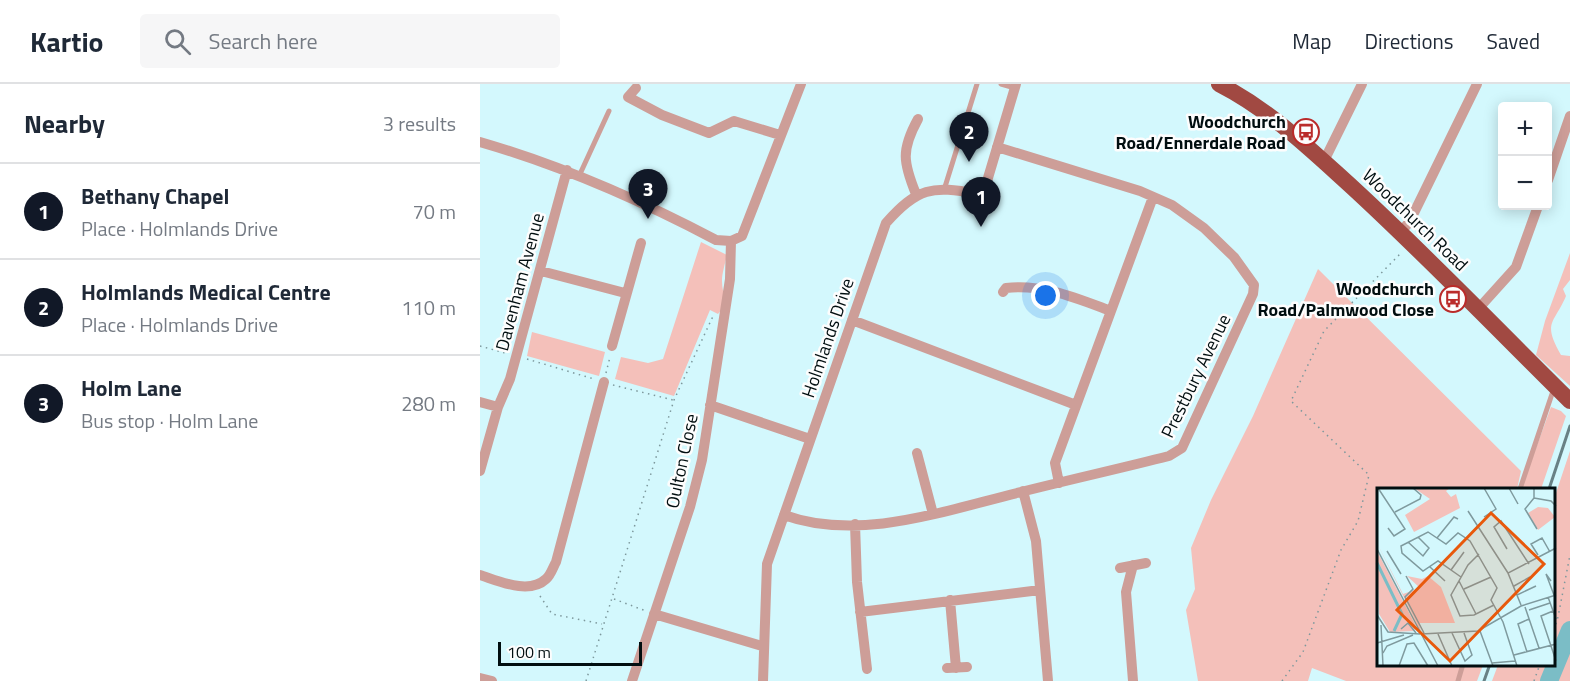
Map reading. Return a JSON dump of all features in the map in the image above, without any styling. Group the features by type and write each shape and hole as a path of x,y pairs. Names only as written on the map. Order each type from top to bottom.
{"highway":[{"name":"Woodchurch Road","path":"1222,85 1268,113 1324,161 1401,232 1570,400"}],"street":[{"path":"480,142 580,174 716,240 731,241 742,236 801,84"},
{"path":"1324,161 1362,84"},
{"path":"1401,232 1414,212 1477,84"},
{"path":"918,117 905,146 905,163 916,194 944,190 976,194 985,188 1015,86"},
{"path":"636,88 628,97 662,115 709,133 734,121 780,135"},
{"path":"1552,168 1570,116"},
{"name":"Prestbury Avenue","path":"784,515 797,520 855,524 887,522 933,514 1169,456 1182,448 1253,294 1254,285 1246,271 1218,240 1172,205 1153,196 997,147"},
{"name":"Davenham Avenue","path":"480,471 498,406 517,356 567,170"},
{"name":"Holmlands Drive","path":"763,681 762,646 767,564 886,223 905,202 916,194"},
{"path":"1059,483 1055,463 1153,196"},
{"path":"1479,308 1516,267 1537,210"},
{"name":"Oulton Close","path":"632,681 690,507 702,460 730,279 731,241"},
{"path":"612,346 625,293 641,243"},
{"path":"541,271 625,293"},
{"path":"1004,288 1053,290 1111,311"},
{"path":"852,320 1076,405"},
{"path":"480,575 522,587 547,579 556,562 603,382"},
{"path":"480,402 498,406"},
{"path":"710,405 810,439"},
{"path":"917,453 933,514"},
{"path":"1023,492 1035,541 1048,681"},
{"path":"855,524 860,612 867,669"},
{"path":"1120,568 1146,563"},
{"path":"1133,565 1126,592 1133,681"},
{"path":"860,612 1040,590"},
{"path":"950,600 957,668"},
{"path":"654,614 762,646"},
{"path":"480,678 492,681"}],"lane":[{"path":"944,190 977,84"},
{"path":"1001,84 1015,86"},
{"path":"580,174 609,111"},
{"path":"1520,488 1555,386"},
{"path":"1458,681 1462,666"}],"path":[{"path":"1282,681 1303,652 1341,550 1358,521 1369,475 1291,401 1323,331 1401,253"},
{"path":"586,681 674,400 716,310"},
{"path":"480,346 674,400"},
{"path":"603,382 612,346"},
{"path":"1555,625 1570,555"},
{"path":"534,585 552,615 603,624"},
{"path":"613,598 654,614"},
{"path":"1534,681 1539,666"}],"shaded area":[{"path":"701,242 727,255 722,278 724,302 718,314 710,310 674,396 615,379 621,357 648,363 663,359"},
{"path":"1570,253 1570,280 1563,289 1566,296 1554,318 1551,329 1561,355 1570,356 1570,386 1536,355 1545,321"},
{"path":"1318,269 1521,471 1517,488 1377,488 1377,666 1483,666 1477,681 1346,681 1312,668 1308,681 1198,681 1186,610 1195,589 1191,548 1211,500 1253,416"},
{"path":"532,332 605,352 599,376 527,356"},
{"path":"1551,407 1561,411 1566,416 1541,488 1521,488"},
{"path":"1570,451 1570,681 1492,681 1498,666 1555,666 1555,496"}],"waterway":[{"path":"1549,681 1570,630"}],"railway":[{"path":"1549,488 1570,426"},
{"path":"1484,681 1489,666"}],"place":[{"name":"Woodchurch Road/Ennerdale Road","path":"1306,132"},
{"name":"Holmlands Medical Centre","path":"969,162"},
{"name":"Holm Lane","path":"648,219"},
{"name":"Bethany Chapel","path":"981,227"},
{"name":"Woodchurch Road/Palmwood Close","path":"1453,299"}]}
